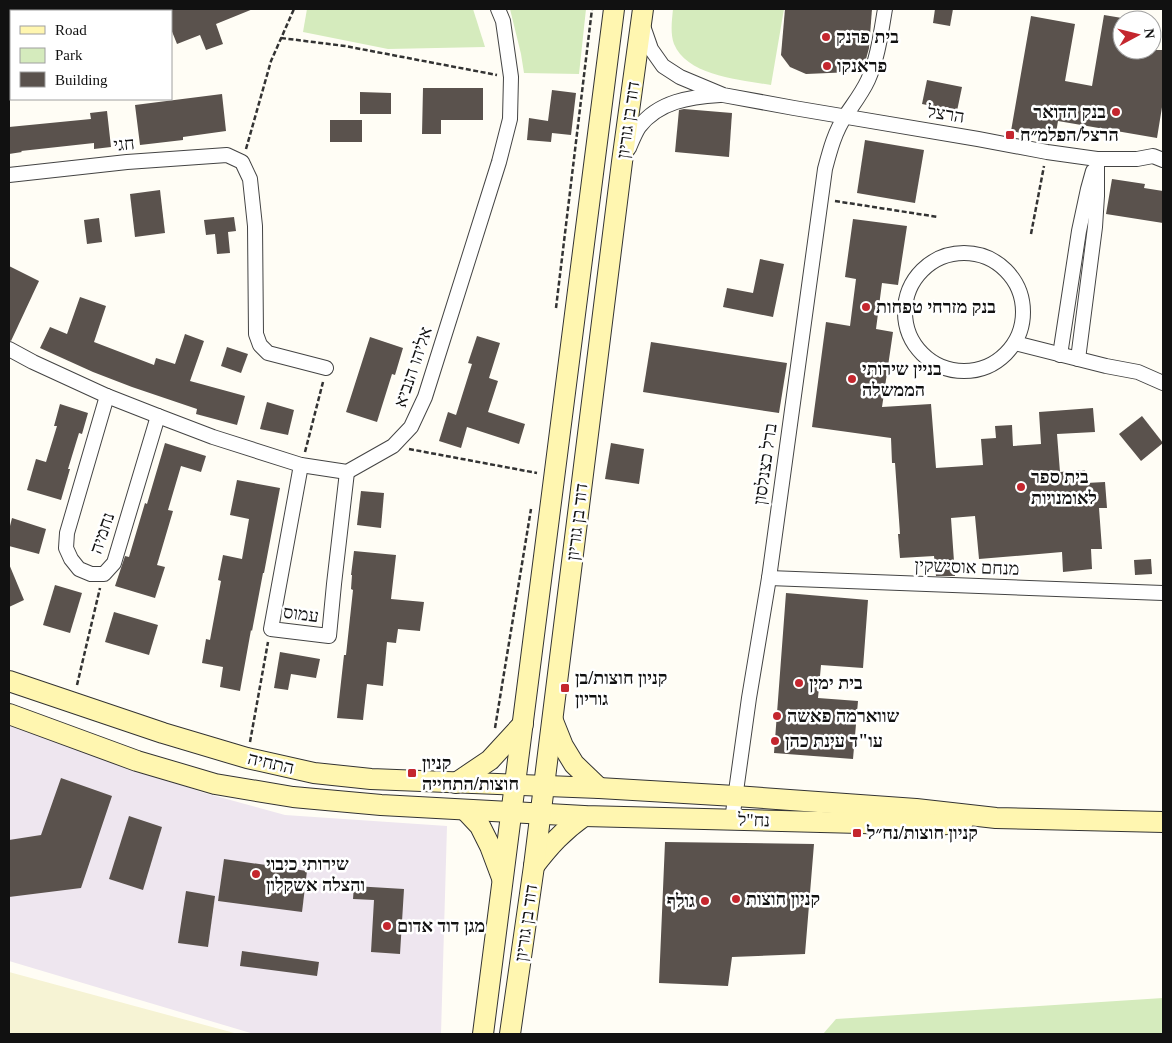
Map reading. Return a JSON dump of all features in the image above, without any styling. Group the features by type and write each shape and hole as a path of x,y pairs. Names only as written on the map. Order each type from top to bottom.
{"main road":[{"name":"דוד בן גוריון","path":"483,1034 614,9"},
{"name":"דוד בן גוריון","path":"510,1034 534,866 642,16"},
{"name":"התחיה","path":"9,681 163,734 246,758 324,774 372,779 544,786"},
{"name":"התחיה","path":"9,714 137,761 215,784 293,797 381,805 512,813"},
{"path":"552,719 562,746 574,764 599,788"},
{"path":"456,783 490,760 523,724"},
{"name":"נח\"ל","path":"544,786 735,796 916,809 996,818 1163,822"},
{"path":"465,810 480,826 503,880"},
{"name":"נח\"ל","path":"512,813 938,825 996,818"},
{"path":"534,866 551,844 584,816"}],"street":[{"path":"9,10 13,9"},
{"name":"אליהו הנביא","path":"347,472 393,446 411,427 425,397 499,162 510,120 511,77 502,21 498,9"},
{"name":"ברל כצנלסון","path":"732,820 748,698 769,578 826,169 831,146 845,117 869,78 878,50 885,9"},
{"name":"הרצל","path":"642,16 651,49 663,66 680,77 723,95 1047,152 1097,159 1137,159 1160,156"},
{"name":"הרצל","path":"622,162 638,128 652,112 694,97 723,95"},
{"name":"חגי","path":"9,174 127,162 227,155 242,162"},
{"path":"1060,355 1079,231 1097,159"},
{"path":"1078,359 1095,228 1097,159"},
{"path":"242,162 250,178 255,226 256,334 260,345 268,353 326,368"},
{"path":"965,253 986,257 1003,268 1016,284 1023,303 1022,324 1015,343 1003,357 987,367 969,372 950,370 933,363 919,350 909,334 905,316 907,297 915,280 927,266 945,256 965,253"},
{"path":"1015,343 1138,372 1163,382"},
{"path":"9,349 107,396 213,437 301,465 347,472"},
{"name":"נחמיה","path":"107,396 67,533 66,548 71,560 79,569 91,574 104,574 114,563 158,416"},
{"name":"עמוס","path":"301,465 271,629 329,636 347,472"},
{"name":"מנחם אוסישקין","path":"769,578 1163,593"}],"path":[{"path":"242,162 271,61 294,9"},
{"path":"556,315 592,9"},
{"path":"281,38 346,46 511,77"},
{"path":"1031,234 1047,152"},
{"path":"821,198 938,217"},
{"path":"301,465 326,368"},
{"path":"393,446 555,476"},
{"path":"495,731 532,502"},
{"path":"73,704 104,574"},
{"path":"246,758 271,629"}],"shaded area":[{"path":"9,721 201,792 285,815 447,826 441,1034 254,1034 9,961"},
{"path":"9,972 238,1034 9,1034"}],"green space":[{"path":"307,9 473,9 485,47 388,49 303,32"},
{"path":"510,9 586,9 579,74 524,73"},
{"path":"673,9 784,9 771,85 716,75 690,63 681,55 674,44 672,31"},
{"path":"1163,998 1163,1034 823,1034 836,1019"}],"building":[{"path":"253,9 216,24 223,44 206,50 200,35 177,44 172,32 171,10"},
{"name":"בית פרנק","path":"785,9 872,9 869,48 866,59 852,72 806,74 790,67 781,55"},
{"path":"935,9 953,9 950,26 933,23"},
{"path":"1104,15 1112,16 1112,60 1162,60 1163,50 1163,101 1157,138 1058,121 1055,139 1011,131 1031,16 1075,24 1065,81 1092,86"},
{"path":"927,80 962,87 957,111 922,104"},
{"path":"423,88 483,88 483,120 441,120 441,134 422,134"},
{"path":"552,90 576,93 571,135 552,133 551,142 527,140 529,118 548,121"},
{"path":"360,92 391,93 391,114 360,114"},
{"path":"222,94 226,131 183,137 183,140 140,145 135,105"},
{"path":"679,110 732,113 729,157 675,152"},
{"path":"107,111 111,147 94,149 94,143 9,154 9,127 91,119 90,113"},
{"path":"330,120 362,120 362,142 330,142"},
{"path":"865,140 924,150 915,203 857,193"},
{"path":"1112,179 1145,184 1144,188 1163,191 1163,223 1106,214"},
{"path":"160,190 165,233 135,237 130,194"},
{"path":"234,217 236,231 228,232 230,253 217,254 215,234 206,235 204,220"},
{"path":"99,218 102,242 87,244 84,220"},
{"path":"853,219 907,226 898,285 882,283 876,329 893,332 882,407 931,404 936,468 983,465 981,439 996,438 995,426 1012,425 1013,446 1041,444 1039,412 1093,408 1095,432 1057,434 1060,472 1085,470 1086,483 1105,482 1107,508 1099,508 1102,549 1091,549 1092,569 1063,572 1062,552 979,559 975,516 951,518 955,576 936,576 934,556 900,558 895,463 892,463 891,438 812,427 826,322 850,326 856,279 845,277"},
{"path":"760,259 784,264 773,317 723,307 727,288 753,293"},
{"path":"9,266 39,281 11,341 9,340"},
{"path":"80,297 106,306 94,342 154,365 156,358 175,364 185,334 204,341 190,381 245,396 237,425 196,414 197,409 93,372 40,348 50,327 67,334"},
{"path":"477,336 500,343 489,378 498,381 488,412 525,424 519,444 467,427 461,448 439,441 448,412 456,415 472,364 468,363"},
{"path":"370,337 403,348 395,375 392,374 377,422 346,412"},
{"path":"651,342 787,363 779,413 643,392"},
{"path":"227,347 248,354 241,373 221,366"},
{"path":"267,402 294,410 288,435 260,429"},
{"path":"60,404 88,413 82,434 79,433 61,500 27,490 36,459 46,462 57,426 54,426"},
{"path":"1142,416 1163,443 1141,461 1119,434"},
{"path":"165,443 206,456 201,472 181,466 168,510 173,511 157,565 165,567 155,598 115,586 125,556 129,557"},
{"path":"611,443 644,449 639,484 605,479"},
{"path":"237,480 280,488 240,691 220,687 223,667 202,663 206,639 210,640 221,581 218,580 223,555 242,559 249,519 230,515"},
{"path":"361,491 384,493 381,528 357,525"},
{"path":"12,518 46,529 39,554 9,546 9,530"},
{"path":"354,551 396,555 391,599 424,602 420,631 398,629 396,643 387,642 383,686 367,684 363,720 337,718 353,590 351,589 351,575"},
{"path":"1151,559 1152,574 1135,575 1134,560"},
{"path":"9,564 24,600 9,607"},
{"path":"55,585 82,593 70,633 43,625"},
{"name":"בית ימין","path":"786,593 868,600 863,668 821,665 818,698 858,701 853,759 774,753"},
{"path":"114,612 158,625 149,655 105,642"},
{"path":"280,652 320,659 316,678 291,674 288,690 274,688"},
{"path":"61,778 112,796 81,888 9,897 9,840 41,835"},
{"path":"129,816 162,827 143,890 109,879"},
{"name":"קניון חוצות","path":"665,842 814,844 805,954 732,957 728,986 659,983"},
{"path":"224,859 307,871 302,912 218,901"},
{"name":"מגן דוד אדום","path":"354,886 404,889 400,954 371,952 374,900 353,899"},
{"path":"186,891 215,896 208,947 178,943"},
{"path":"242,951 319,962 317,976 240,966"}],"place":[{"name":"בית פרנק","path":"826,37"},
{"name":"פראנקו","path":"827,66"},
{"name":"בנק הדואר","path":"1116,112"},
{"name":"הרצל/הפלמ״ח","path":"1010,135"},
{"name":"בנק מזרחי טפחות","path":"866,307"},
{"name":"בניין שירותי הממשלה","path":"852,379"},
{"name":"בית ספר לאומנויות","path":"1021,487"},
{"name":"בית ימין","path":"799,683"},
{"name":"קניון חוצות/בן גוריון","path":"565,688"},
{"name":"שווארמה פאשה","path":"777,716"},
{"name":"עו\"ד עינת כהן","path":"775,741"},
{"name":"קניון חוצות/התחייה","path":"412,773"},
{"name":"קניון חוצות/נח״ל","path":"857,833"},
{"name":"שירותי כיבוי והצלה אשקלון","path":"256,874"},
{"name":"קניון חוצות","path":"736,899"},
{"name":"גולף","path":"705,901"},
{"name":"מגן דוד אדום","path":"387,926"}]}
